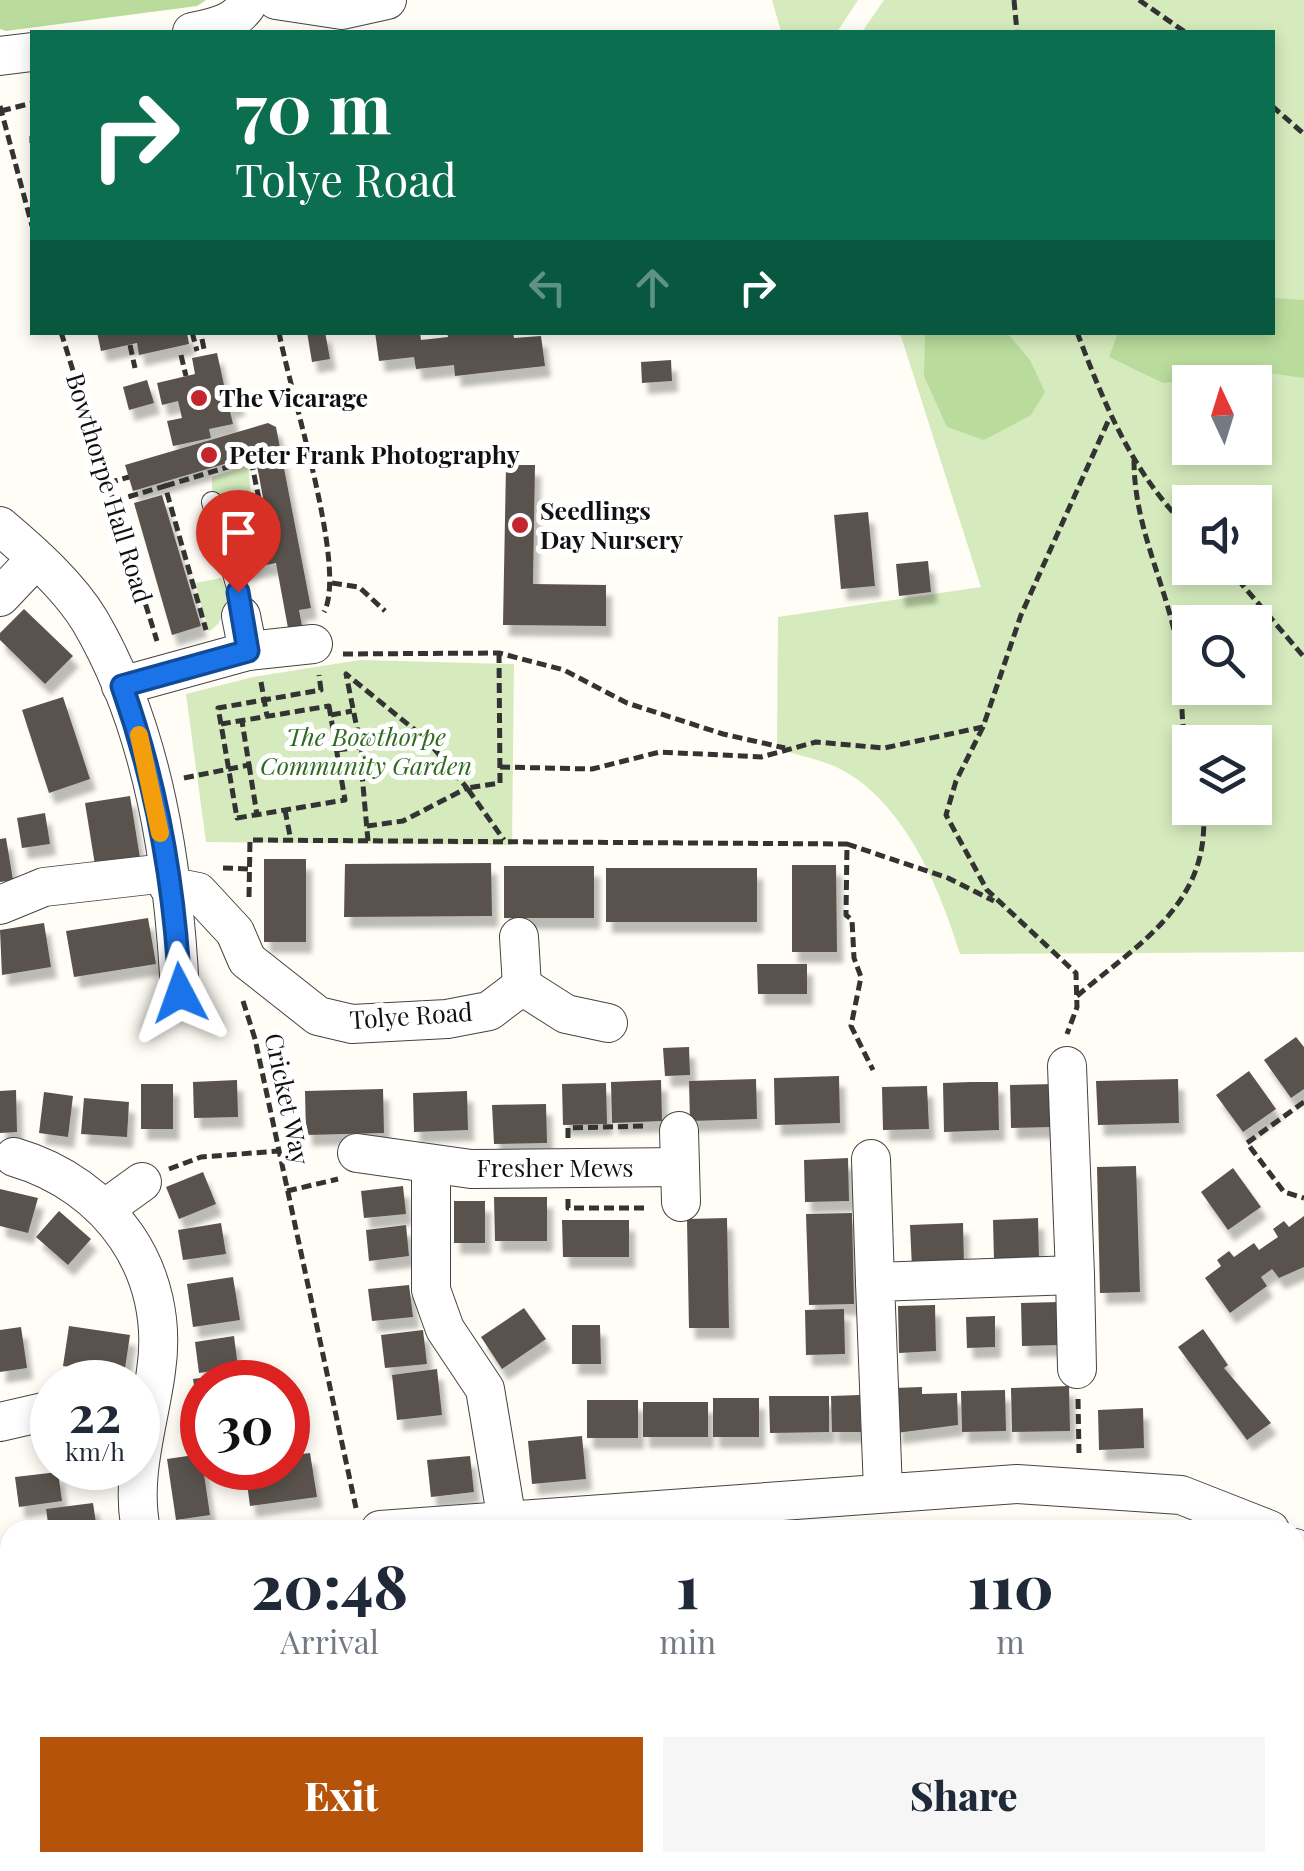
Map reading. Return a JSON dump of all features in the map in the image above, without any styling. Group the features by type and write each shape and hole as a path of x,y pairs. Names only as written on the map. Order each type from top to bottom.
{"street":[{"path":"202,30 222,26 243,13 250,0"},
{"path":"276,0 342,10 387,0"},
{"path":"0,56 30,52"},
{"path":"0,526 36,559 88,618 122,686 147,759 180,993"},
{"path":"0,596 36,559"},
{"path":"122,686 234,642 313,644"},
{"path":"0,905 44,888 167,880"},
{"name":"Tolye Road","path":"167,880 198,892 235,932 247,960 318,1016 352,1024 447,1018 489,1010 522,986"},
{"path":"519,937 522,986 566,1014 608,1024"},
{"path":"1068,1066 1077,1369"},
{"name":"Fresher Mews","path":"349,1166 395,1156 431,1166 680,1167"},
{"path":"14,1158 85,1189 106,1208 149,1276 159,1325 152,1360"},
{"path":"871,1159 883,1491"},
{"path":"431,1166 431,1290 445,1329 485,1389 507,1520"},
{"path":"106,1208 142,1182"},
{"path":"875,1282 1074,1275"},
{"path":"0,1422 30,1415"},
{"path":"565,1520 681,1518 883,1491 1080,1486 1180,1495 1244,1520"},
{"path":"139,1490 141,1520"}],"lane":[{"path":"212,502 238,592 234,642"}],"path":[{"path":"1014,0 1017,30"},
{"path":"1139,0 1182,30"},
{"path":"30,104 1,109 30,218"},
{"path":"1275,109 1304,134"},
{"name":"Bowthorpe Hall Road","path":"62,335 158,644"},
{"path":"193,335 200,350 202,339"},
{"path":"280,335 304,433 332,583 313,644 327,654 499,653 564,670 627,704 723,734 786,748"},
{"path":"1078,335 1110,417 1156,498 1172,513"},
{"path":"130,344 136,368"},
{"path":"181,355 186,376"},
{"path":"1068,1066 1067,1030 1076,996 1076,973 987,890 946,815 956,780 983,727 1022,615 1110,417"},
{"path":"1134,460 1134,500 1179,652 1182,725"},
{"path":"108,483 128,476"},
{"path":"114,502 165,486 234,642"},
{"path":"332,583 359,587 385,611"},
{"path":"1243,585 1304,657"},
{"path":"367,826 403,821 467,788 500,783 499,653"},
{"path":"368,841 359,746 346,674 426,739 504,840"},
{"path":"221,724 330,706 346,800 237,818 218,708 321,690"},
{"path":"331,715 352,711"},
{"path":"242,721 258,815"},
{"path":"500,767 592,768 660,752 761,757 786,748 849,742 884,748 983,727"},
{"path":"337,750 359,746"},
{"path":"179,760 185,796"},
{"path":"340,766 360,763"},
{"path":"182,778 250,765"},
{"path":"286,810 291,841"},
{"path":"1076,996 1154,936 1185,897 1198,858 1201,825"},
{"path":"249,905 250,840 504,840 847,844 948,878 1001,905"},
{"path":"847,844 846,916 852,920 854,958 861,977 850,1026 872,1070"},
{"name":"Cricket Way","path":"239,994 255,1039 287,1191 368,1520"},
{"path":"1304,1102 1247,1143 1284,1192 1304,1198"},
{"path":"142,1182 202,1157 279,1152"},
{"path":"287,1191 349,1166"},
{"path":"1077,1369 1080,1486"}],"green space":[{"path":"0,0 206,0 197,6 6,31 0,29"},
{"path":"772,0 858,0 838,30 780,30"},
{"path":"884,0 1304,0 1304,952 960,954 918,851 885,805 844,771 777,748 778,617 981,587 901,335 1275,335 1275,30 863,30"},
{"path":"1275,298 1304,300 1304,378 1272,373 1272,365 1172,365 1172,382 1163,383 1109,357 1117,335 1275,335"},
{"path":"925,335 1009,335 1030,360 1045,392 1031,415 984,440 947,427 924,376"},
{"path":"248,465 251,494 227,500 212,493 212,477"},
{"path":"221,578 229,594 219,623 209,632 195,583"},
{"name":"The Bowthorpe Community Garden","path":"360,660 514,664 512,845 206,842 186,694 253,677"}],"building":[{"path":"98,335 188,335 189,344 139,355 137,343 101,351"},
{"path":"308,335 326,335 330,359 312,362"},
{"path":"375,335 420,335 421,340 448,335 514,335 541,336 545,366 455,376 454,365 416,369 414,357 379,361"},
{"name":"The Vicarage","path":"217,353 226,394 235,392 239,405 229,407 233,424 209,429 211,438 173,446 167,421 182,418 178,401 162,405 157,383 195,374 192,358"},
{"path":"671,360 672,381 642,383 641,362"},
{"path":"147,380 154,403 129,410 123,387"},
{"path":"268,423 276,427 311,608 299,610 302,626 288,628 276,563 244,570 241,557 273,551 255,455 133,491 125,465"},
{"name":"Seedlings Day Nursery","path":"506,465 535,465 533,584 606,585 606,626 503,625"},
{"path":"162,495 201,626 172,635 134,503"},
{"path":"868,512 875,586 841,589 834,515"},
{"path":"928,561 931,592 899,596 896,564"},
{"path":"24,609 73,656 45,684 0,640 0,633"},
{"path":"63,697 90,779 49,793 22,710"},
{"path":"130,796 140,858 95,865 85,803"},
{"path":"45,813 50,844 22,848 17,818"},
{"path":"6,838 13,880 0,882 0,839"},
{"path":"264,859 306,859 306,942 264,942"},
{"path":"491,863 492,916 344,917 345,864"},
{"path":"792,865 836,865 837,952 792,952"},
{"path":"504,866 594,866 594,918 504,918"},
{"path":"606,868 757,868 757,922 606,922"},
{"path":"148,918 156,964 74,977 66,931"},
{"path":"44,923 51,967 2,975 0,930"},
{"path":"757,964 807,964 807,994 758,994"},
{"path":"1296,1037 1304,1047 1304,1089 1291,1098 1264,1060"},
{"path":"689,1047 690,1075 665,1076 663,1048"},
{"path":"1249,1071 1276,1109 1243,1132 1216,1095"},
{"path":"839,1076 840,1123 775,1125 774,1078"},
{"path":"756,1079 757,1119 690,1121 689,1081"},
{"path":"1178,1079 1179,1123 1098,1125 1096,1081"},
{"path":"237,1080 238,1117 194,1118 193,1082"},
{"path":"661,1080 662,1121 612,1123 611,1082"},
{"path":"998,1082 999,1130 944,1132 943,1083"},
{"path":"606,1083 607,1124 563,1125 562,1084"},
{"path":"141,1084 173,1084 173,1129 141,1129"},
{"path":"1054,1084 1055,1127 1011,1128 1010,1085"},
{"path":"927,1086 929,1129 883,1130 882,1087"},
{"path":"383,1089 384,1133 306,1135 305,1091"},
{"path":"16,1090 17,1132 0,1133 0,1091"},
{"path":"467,1091 468,1130 414,1132 413,1093"},
{"path":"44,1092 73,1096 68,1137 39,1133"},
{"path":"84,1098 129,1102 127,1137 81,1134"},
{"path":"546,1104 547,1143 494,1144 492,1105"},
{"path":"848,1158 849,1201 805,1202 804,1160"},
{"path":"1136,1166 1140,1292 1100,1293 1097,1167"},
{"path":"1233,1168 1261,1207 1228,1230 1201,1192"},
{"path":"203,1172 216,1204 179,1219 166,1187"},
{"path":"403,1186 406,1214 364,1218 361,1191"},
{"path":"0,1189 38,1198 28,1233 0,1226"},
{"path":"494,1197 547,1197 547,1241 495,1241"},
{"path":"454,1201 485,1201 485,1243 454,1243"},
{"path":"59,1211 91,1239 68,1265 36,1237"},
{"path":"852,1213 854,1304 809,1305 806,1214"},
{"path":"1304,1216 1304,1267 1279,1278 1272,1269 1261,1277 1267,1286 1230,1313 1205,1278 1221,1266 1217,1260 1229,1251 1234,1257 1254,1243 1259,1250 1278,1237 1273,1229 1284,1221 1289,1227"},
{"path":"727,1218 729,1328 689,1328 687,1219"},
{"path":"1038,1218 1039,1260 994,1261 993,1220"},
{"path":"562,1220 629,1220 629,1257 563,1257"},
{"path":"221,1223 226,1254 183,1260 178,1230"},
{"path":"963,1223 964,1266 912,1268 910,1225"},
{"path":"406,1225 409,1256 369,1261 366,1230"},
{"path":"233,1277 240,1320 193,1327 187,1284"},
{"path":"409,1285 413,1317 372,1321 368,1289"},
{"path":"1059,1302 1060,1345 1022,1346 1021,1303"},
{"path":"935,1305 936,1351 899,1353 898,1306"},
{"path":"524,1308 546,1339 502,1369 481,1337"},
{"path":"844,1309 845,1354 806,1355 805,1310"},
{"path":"995,1316 995,1347 967,1348 966,1317"},
{"path":"572,1325 600,1325 601,1364 572,1364"},
{"path":"69,1326 130,1335 126,1360 64,1360"},
{"path":"21,1327 27,1368 0,1372 0,1330"},
{"path":"1203,1329 1228,1365 1224,1368 1271,1423 1247,1440 1178,1347"},
{"path":"423,1330 427,1364 385,1368 381,1335"},
{"path":"234,1336 237,1360 197,1360 195,1342"},
{"path":"437,1369 442,1415 397,1420 392,1375"},
{"path":"1069,1386 1070,1431 1012,1432 1011,1388"},
{"path":"922,1387 922,1394 957,1393 958,1425 896,1433 894,1388"},
{"path":"1005,1390 1006,1431 962,1432 961,1391"},
{"path":"860,1395 861,1432 832,1432 831,1396"},
{"path":"769,1396 829,1396 829,1432 770,1433"},
{"path":"713,1398 759,1398 759,1437 713,1437"},
{"path":"587,1400 638,1400 638,1438 587,1438"},
{"path":"643,1402 708,1402 708,1437 643,1437"},
{"path":"1143,1408 1144,1448 1099,1450 1098,1410"},
{"path":"582,1436 586,1479 532,1484 528,1441"},
{"path":"310,1453 317,1497 250,1506 248,1490 310,1490"},
{"path":"470,1456 474,1492 431,1497 427,1460"},
{"path":"180,1457 180,1490 206,1490 210,1515 176,1520 167,1459"},
{"path":"30,1475 30,1490 60,1490 62,1501 19,1507 15,1477"},
{"path":"93,1503 96,1520 48,1520 46,1509"}],"slow traffic":[{"path":"139,735 160,833"}],"place":[{"name":"The Vicarage","path":"199,398"},
{"name":"Peter Frank Photography","path":"209,455"},
{"name":"Seedlings Day Nursery","path":"520,525"}],"route":[{"path":"180,993 178,952 147,759 122,686 248,651 238,592"}]}
